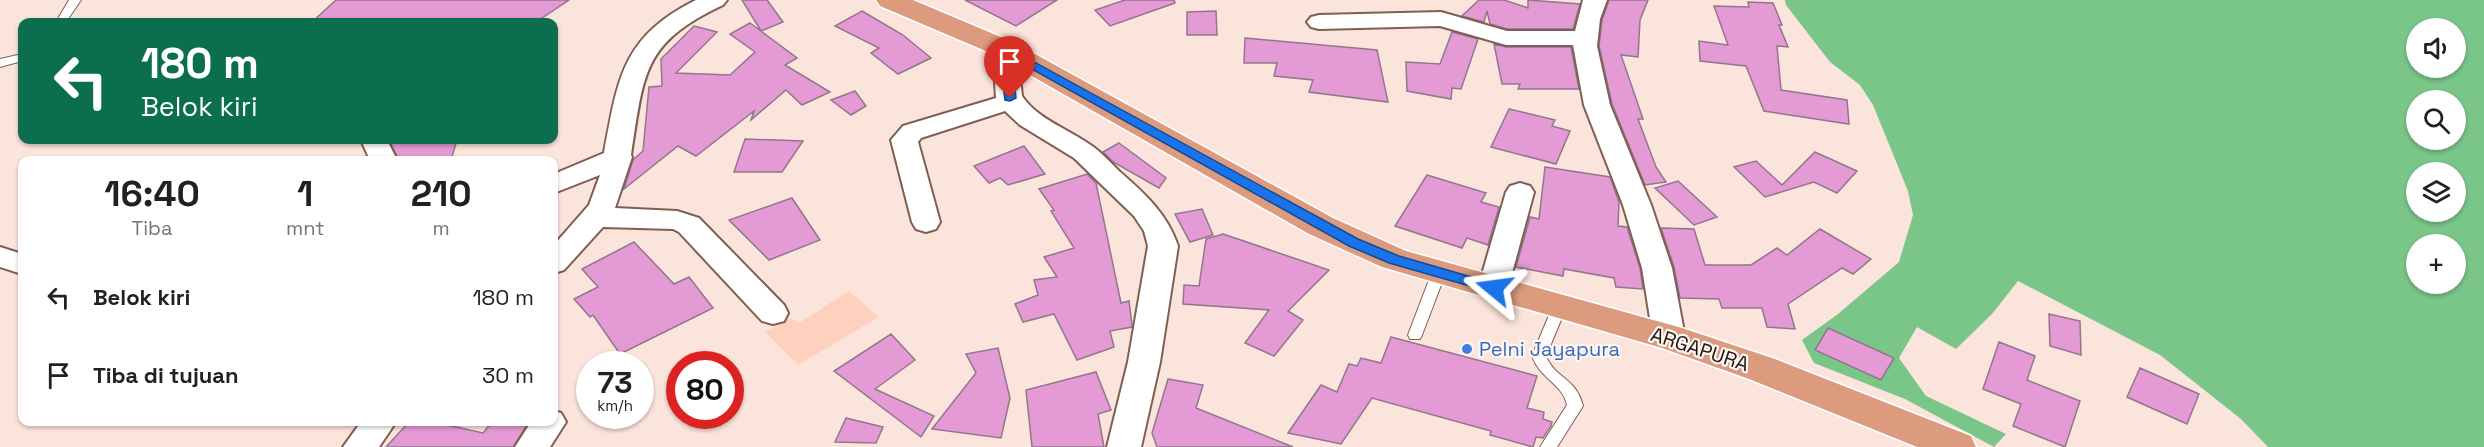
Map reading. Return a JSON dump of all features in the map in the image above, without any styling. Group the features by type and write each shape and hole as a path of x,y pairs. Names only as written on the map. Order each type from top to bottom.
{"highway":[{"name":"ARGAPURA","path":"890,0 1005,49 1329,230 1394,259 1559,308 1669,337 1773,373 1956,447"}],"street":[{"path":"558,259 580,235 605,201 619,157 629,88 638,65 652,40 689,12 715,0"},
{"path":"1594,0 1588,19 1585,46 1597,105 1637,205 1657,268 1669,337"},
{"path":"1319,22 1441,19 1506,38 1586,38"},
{"path":"1005,49 1012,101 1029,119 1083,152 1144,209 1158,230 1164,246 1144,363 1124,447"},
{"path":"926,222 904,148 904,140 912,132 1012,101"},
{"path":"558,182 619,157"},
{"path":"1494,288 1520,192"},
{"path":"593,217 677,220 689,225 772,313"},
{"path":"0,257 18,263"},
{"path":"360,447 376,426"},
{"path":"532,447 546,426"}],"lane":[{"path":"64,18 75,0"},
{"path":"0,63 18,59"},
{"path":"1415,335 1439,273"},
{"path":"1548,447 1575,406 1571,392 1553,378 1539,356 1559,308"}],"shaded area":[{"path":"849,291 879,317 798,365 765,332 791,318 799,323"}],"green space":[{"path":"1785,0 2484,0 2484,447 2268,447 2241,419 2160,355 2018,281 1992,314 1956,349 1917,327 1899,358 1926,396 2006,434 1994,447 1905,399 1814,363 1802,340 1838,314 1899,262 1913,215 1908,191 1873,105 1860,85 1830,62 1786,5"}],"building":[{"path":"336,0 569,0 542,18 316,18"},
{"path":"742,0 767,0 783,22 761,31"},
{"path":"965,0 1057,0 1016,26"},
{"path":"1125,0 1174,0 1175,3 1110,26 1095,10"},
{"path":"1479,0 1504,0 1528,8 1528,0 1580,4 1573,29 1507,29 1490,24 1487,11 1484,22 1462,16"},
{"path":"1609,0 1648,0 1640,20 1638,57 1621,55 1643,119 1638,119 1656,167 1666,182 1645,185 1612,104 1599,46 1602,20"},
{"path":"1748,2 1773,3 1782,25 1779,25 1788,47 1777,46 1781,90 1847,100 1849,124 1764,111 1746,66 1700,61 1699,41 1728,45 1714,6 1749,7"},
{"path":"862,11 903,35 931,58 898,74 871,53 879,48 835,26"},
{"path":"1216,11 1217,35 1187,35 1187,12"},
{"path":"750,23 797,58 785,65 830,92 802,105 786,90 751,120 754,111 696,156 678,146 624,189 633,160 643,151 649,87 662,86 661,59 694,26 717,32 676,73 730,75 755,52 730,34"},
{"path":"1452,32 1478,39 1461,89 1452,88 1451,99 1407,91 1406,62 1440,64"},
{"path":"1245,38 1377,50 1388,102 1309,92 1313,80 1274,76 1277,63 1244,63"},
{"path":"1494,44 1506,47 1571,47 1579,89 1518,89 1520,84 1502,84"},
{"path":"855,91 866,106 851,115 831,100"},
{"path":"1509,109 1555,120 1552,126 1570,131 1556,164 1491,147"},
{"path":"745,139 803,141 782,172 734,172"},
{"path":"1119,143 1166,178 1159,188 1113,162 1103,152"},
{"path":"391,144 456,144 452,156 397,156"},
{"path":"1024,146 1045,174 1008,185 1000,178 989,183 974,166"},
{"path":"1815,152 1857,171 1837,193 1814,182 1765,197 1734,167 1756,161 1782,185"},
{"path":"1545,167 1610,177 1619,202 1618,226 1627,227 1640,268 1643,289 1616,287 1614,278 1564,269 1563,276 1516,267 1530,217 1539,219"},
{"path":"1087,174 1096,183 1121,303 1129,301 1132,327 1110,331 1114,347 1077,360 1054,314 1023,322 1015,304 1038,295 1034,280 1057,277 1044,257 1074,248 1051,211 1054,210 1039,189"},
{"path":"1427,175 1486,193 1481,202 1499,207 1488,245 1467,238 1462,248 1395,226"},
{"path":"1678,181 1717,217 1694,225 1655,188"},
{"path":"792,198 820,240 769,260 729,220"},
{"path":"1202,209 1213,235 1190,242 1175,214"},
{"path":"1661,228 1694,229 1705,265 1751,265 1777,248 1787,255 1820,229 1871,259 1853,274 1842,268 1788,304 1795,329 1767,327 1762,308 1722,308 1719,299 1680,298 1674,267"},
{"path":"1223,234 1329,270 1288,311 1303,320 1274,356 1245,343 1269,310 1183,304 1184,285 1199,286 1206,239"},
{"path":"634,242 674,284 689,277 713,308 626,351 618,351 593,315 590,317 574,299 598,287 582,269"},
{"path":"2049,314 2080,321 2081,355 2050,346"},
{"path":"1828,328 1894,358 1881,380 1815,350"},
{"path":"891,334 915,360 875,389 934,416 921,437 834,371"},
{"path":"1391,337 1537,376 1527,408 1544,412 1543,419 1552,422 1551,426 1543,438 1536,437 1533,447 1490,435 1491,431 1372,398 1341,444 1288,433 1321,385 1337,392 1349,364 1357,366 1361,358 1381,363"},
{"path":"1999,342 2035,356 2027,380 2080,401 2065,447 2013,426 2021,404 1983,389"},
{"path":"998,348 1010,398 1001,438 932,429 976,373 966,354"},
{"path":"2140,368 2199,394 2187,424 2127,397"},
{"path":"1096,372 1111,410 1098,414 1104,447 1032,447 1026,390"},
{"path":"1168,379 1203,385 1196,408 1293,447 1157,447 1152,433"},
{"path":"846,418 883,427 876,443 835,442"},
{"path":"405,426 452,426 483,433 489,426 526,426 513,447 386,447"}],"place":[{"name":"Pelni Jayapura","path":"1467,349"}],"route":[{"path":"1010,98 1005,49 1321,226 1394,259 1494,288"}]}
